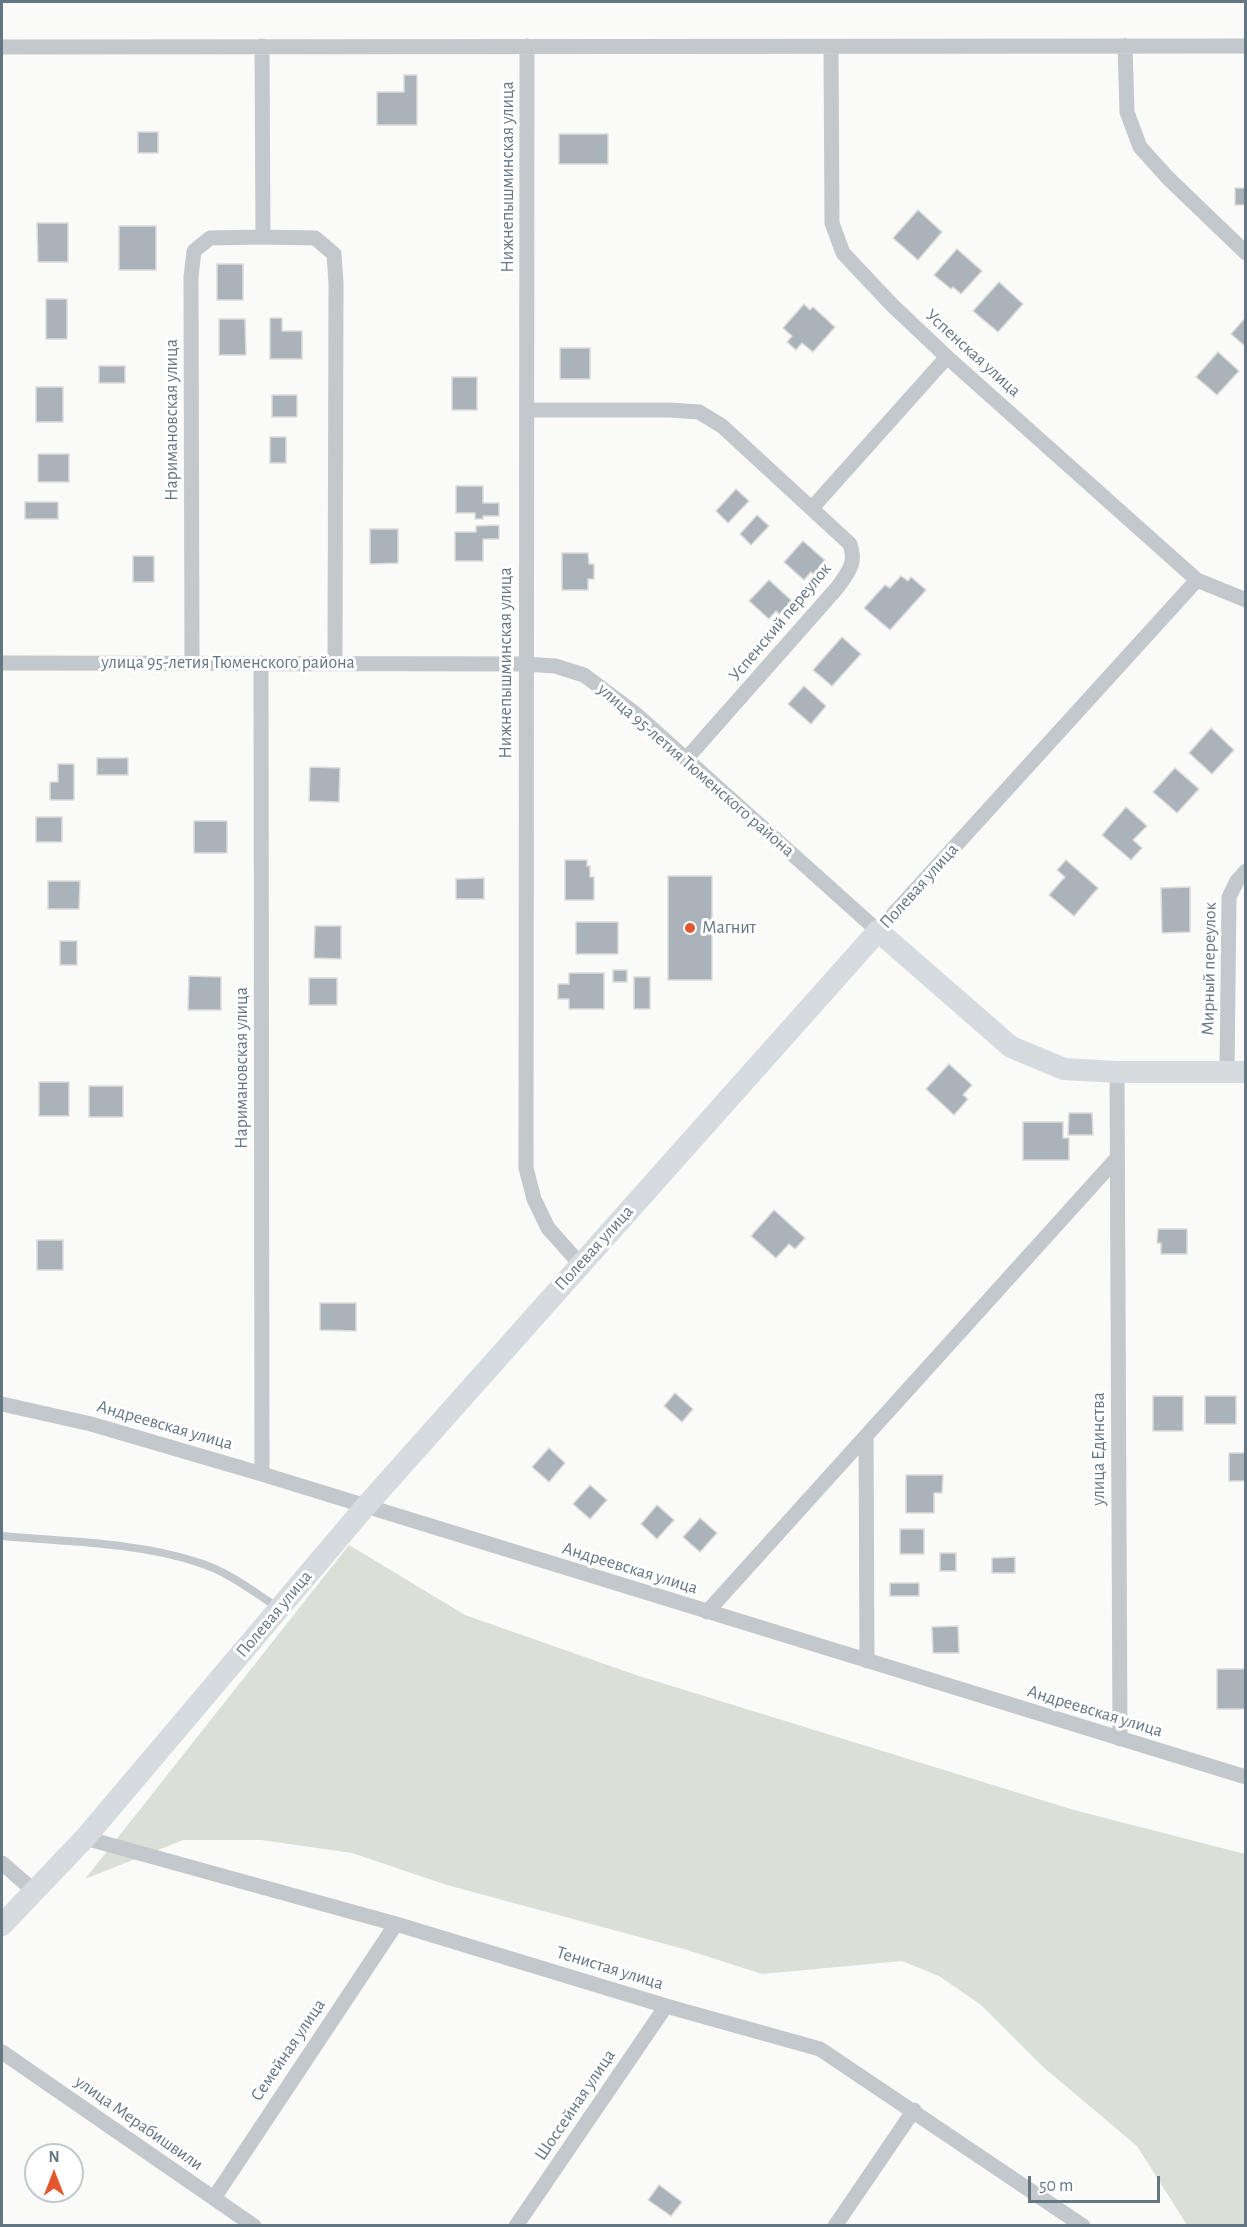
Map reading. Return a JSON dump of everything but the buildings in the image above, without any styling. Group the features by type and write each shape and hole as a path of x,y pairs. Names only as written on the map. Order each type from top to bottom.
{"street":[{"path":"262,46 263,237"},
{"name":"Нижнепышминская улица","path":"527,46 526,1168 534,1200 548,1228 580,1264"},
{"path":"1125,46 1127,112 1140,147 1167,178 1245,253"},
{"path":"2,47 1245,46"},
{"name":"Успенская улица","path":"831,47 832,223 843,253 892,305 947,357 1197,580 1245,600"},
{"name":"Наримановская улица","path":"192,663 191,277 194,251 210,238 263,237 315,238 334,254 336,283 335,663"},
{"path":"813,508 947,357"},
{"name":"Успенский переулок","path":"527,410 699,412 722,426 850,544 854,556 851,567 837,588 687,758"},
{"name":"Полевая улица","path":"2,1925 85,1838 365,1507 580,1264 1197,580"},
{"name":"улица 95-летия Тюменского района","path":"2,663 525,664 555,666 584,675 636,714 687,758 878,931 1011,1047 1064,1069 1117,1072 1236,1072"},
{"name":"Наримановская улица","path":"261,663 262,1474"},
{"name":"Мирный переулок","path":"1236,1072 1228,897 1245,871"},
{"name":"улица Единства","path":"1117,1072 1120,1740"},
{"path":"707,1612 1118,1158"},
{"name":"Андреевская улица","path":"2,1404 91,1424 262,1474 1245,1777"},
{"path":"866,1436 867,1661"},
{"name":"Тенистая улица","path":"85,1838 396,1924 666,2006 820,2049 914,2110 1083,2226"},
{"path":"2,1863 34,1891"},
{"name":"Семейная улица","path":"214,2198 396,1924"},
{"name":"Шоссейная улица","path":"516,2226 666,2006"},
{"name":"улица Мерабишвили","path":"2,2052 254,2226"},
{"path":"835,2226 914,2110"}],"lane":[{"path":"2,1536 137,1549 199,1562 236,1579 279,1609"}],"shaded area":[{"path":"349,1545 465,1615 636,1675 1074,1810 1245,1854 1245,2225 1187,2225 1137,2146 1042,2066 981,2005 939,1976 902,1961 762,1974 684,1949 447,1885 352,1853 261,1840 183,1840 85,1879"}],"place":[{"name":"Магнит","path":"690,928"}]}
